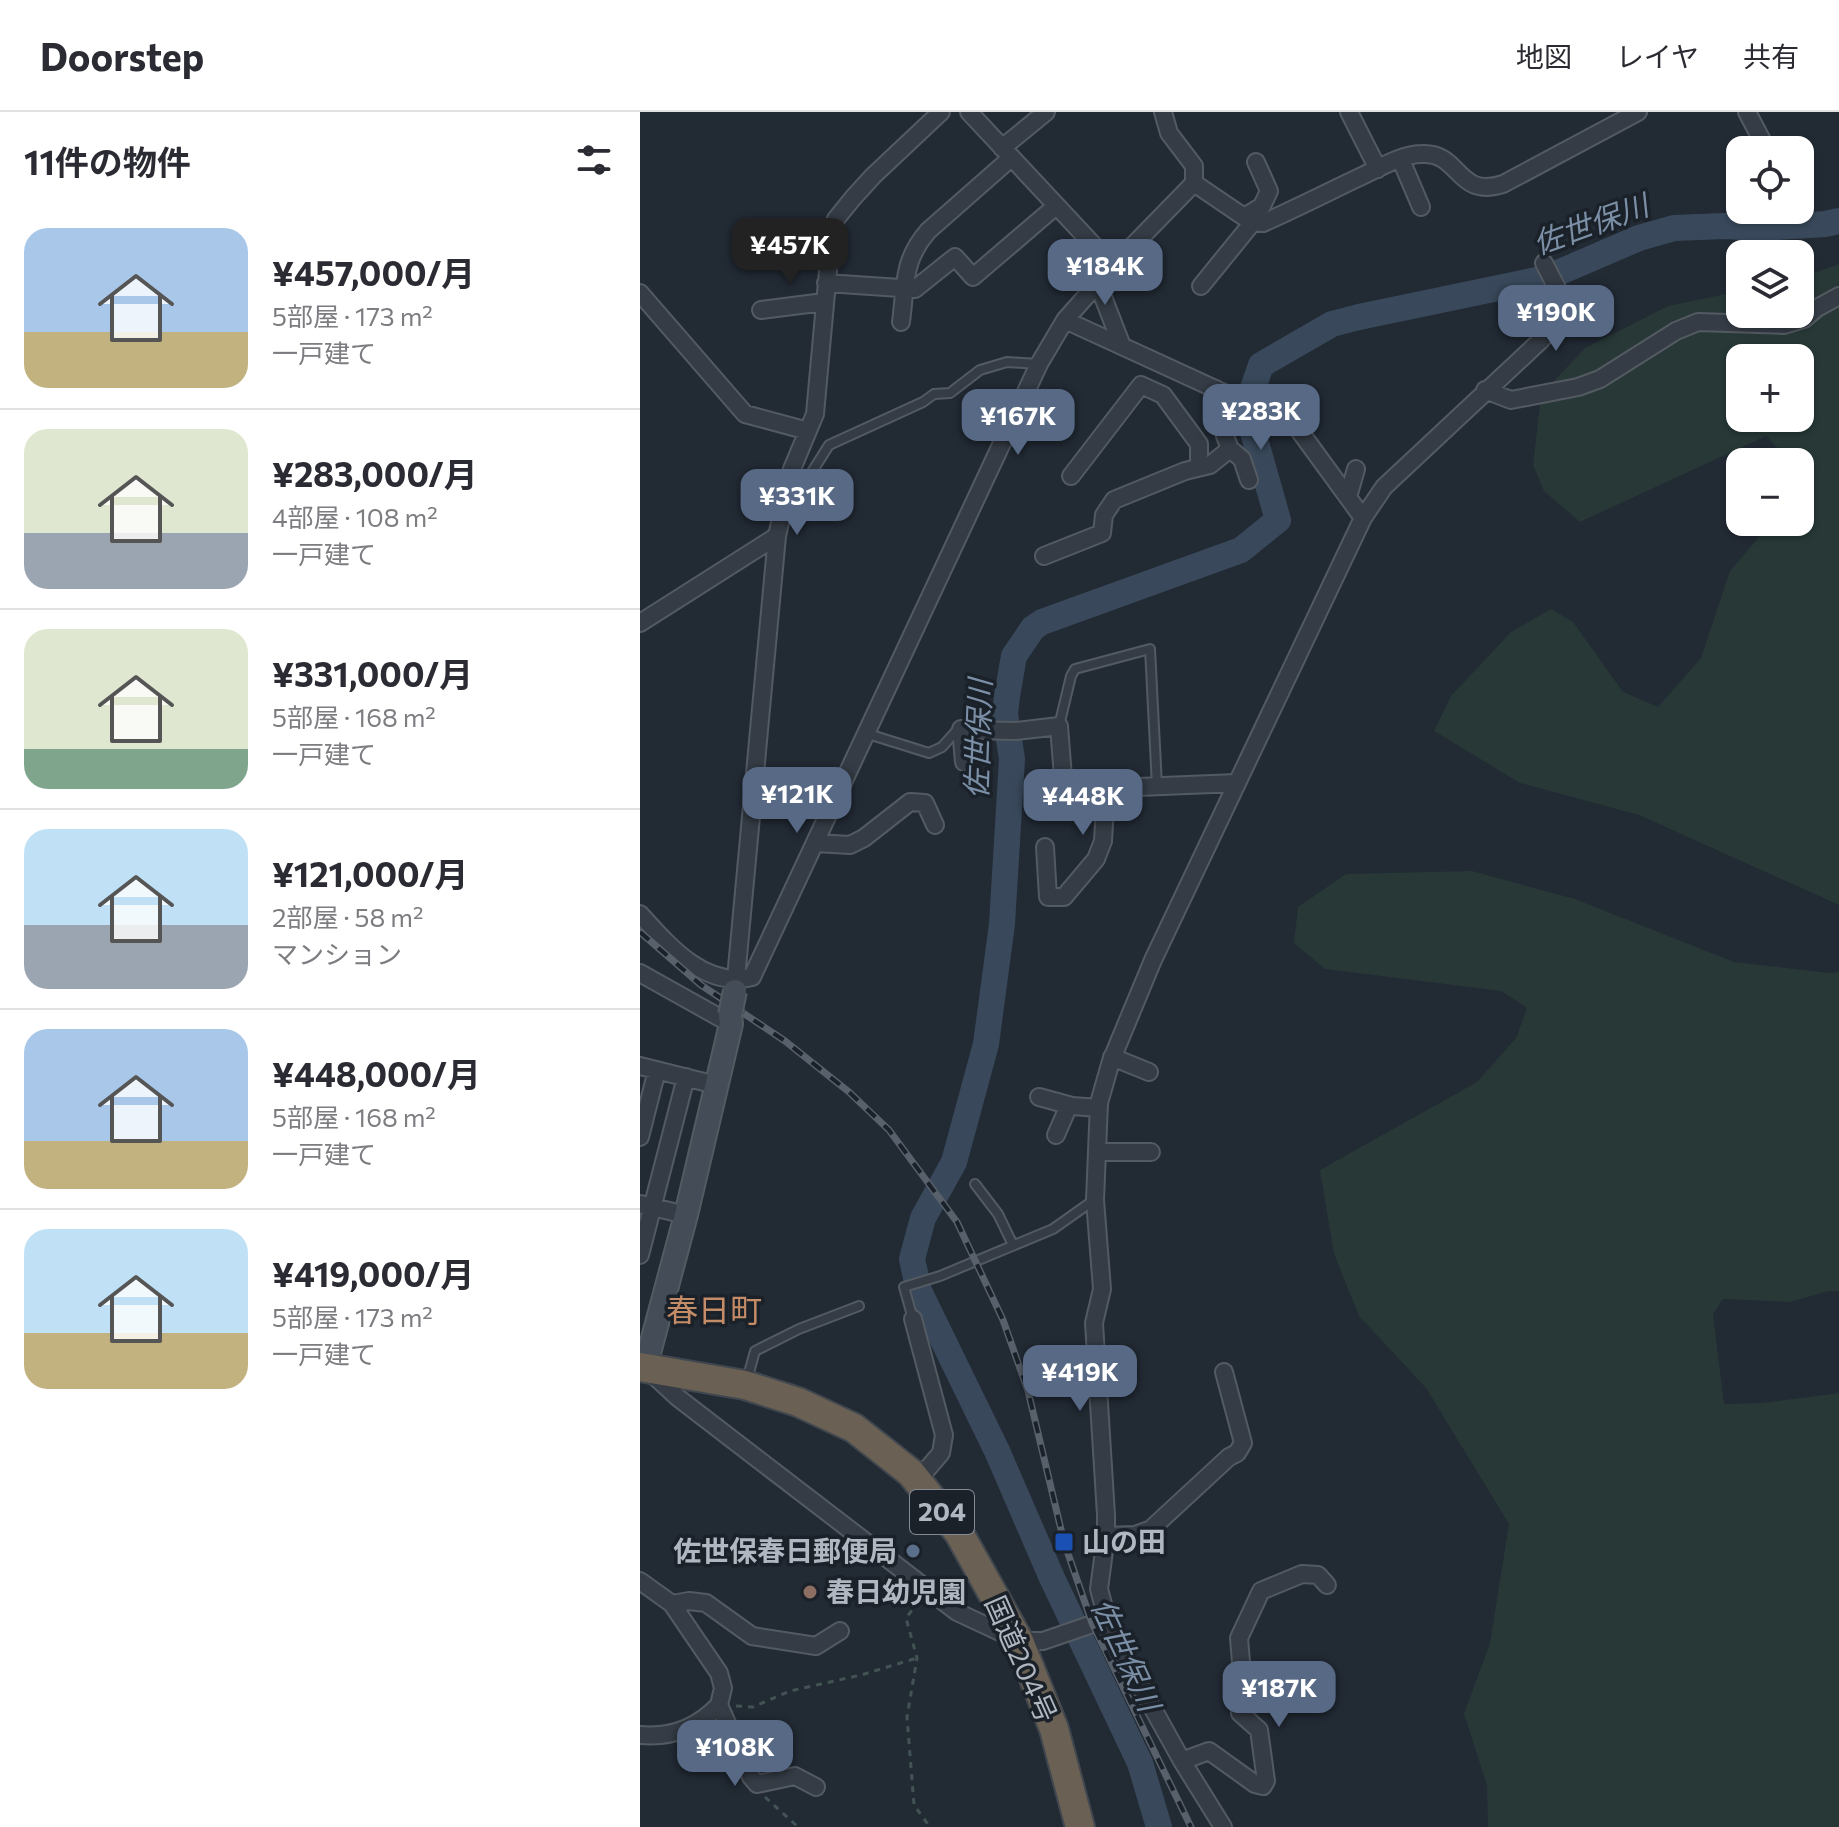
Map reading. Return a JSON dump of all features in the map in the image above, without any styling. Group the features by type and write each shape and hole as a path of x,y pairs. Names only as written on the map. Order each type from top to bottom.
{"highway":[{"name":"国道204号","path":"643,1368 745,1385 798,1402 854,1428 917,1481 959,1533 1031,1641 1080,1827"}],"street":[{"path":"941,112 873,176 836,219 831,238 815,414 792,469 777,536 736,986 686,1215 643,1368 957,1612 1031,1641 1107,1619"},
{"path":"969,112 1113,266"},
{"path":"901,322 909,258 916,245 1046,112"},
{"path":"736,986 752,977 1039,364 1065,320 1194,183 1194,166 1169,133 1163,112"},
{"path":"1349,112 1378,169"},
{"path":"1194,183 1249,220 1263,223 1378,169 1423,154 1448,161 1467,182 1488,189 1503,184 1638,112"},
{"path":"1747,112 1760,136"},
{"path":"1401,160 1421,207"},
{"path":"1201,286 1262,206 1269,191 1256,162"},
{"path":"826,283 915,289 955,257 973,277 1056,206"},
{"path":"1223,1827 1182,1761 1107,1619 1099,1589 1106,1536 1094,1323 1102,1289 1095,1200 1099,1108 1112,1057 1153,960 1363,518 1384,487 1555,325 1565,310 1544,263"},
{"path":"1098,284 1122,346"},
{"path":"640,293 745,414 808,431"},
{"path":"1485,390 1511,400 1578,387 1600,379 1676,331 1698,322 1784,325 1804,319 1839,296"},
{"path":"761,310 824,302"},
{"path":"1065,320 1296,426 1363,518"},
{"path":"1071,476 1141,385 1163,395 1199,444 1199,467"},
{"path":"1216,389 1225,436 1230,449 1242,459 1249,480"},
{"path":"1044,556 1102,533 1104,515 1114,500 1210,465 1230,449"},
{"path":"1348,497 1356,469"},
{"path":"640,623 777,536"},
{"path":"964,762 962,730 1016,731 1059,726 1064,790 1237,783"},
{"path":"1045,847 1048,897 1064,897 1091,866 1100,850 1106,788"},
{"path":"816,843 850,845 864,838 910,802 925,803 935,825"},
{"path":"640,914 661,937 703,972 736,986"},
{"path":"640,973 730,1019"},
{"path":"1112,1057 1149,1072"},
{"path":"640,1066 716,1085"},
{"path":"640,1137 657,1070"},
{"path":"640,1255 646,1206 686,1077"},
{"path":"1039,1097 1069,1105 1099,1108"},
{"path":"1056,1135 1069,1105"},
{"path":"1097,1152 1146,1148"},
{"path":"646,1206 686,1215"},
{"path":"913,1319 944,1435 941,1453 917,1481"},
{"path":"1106,1536 1135,1535 1151,1529 1237,1453 1243,1443 1222,1379"},
{"path":"1182,1761 1209,1751 1255,1784 1263,1786 1266,1781 1259,1730 1240,1713 1239,1638 1261,1591 1302,1574 1318,1575 1327,1585"},
{"path":"640,1581 672,1604 719,1673 723,1688 719,1705 702,1721 674,1733 655,1737 640,1735"},
{"path":"672,1604 689,1601 706,1603 752,1636 816,1646 840,1631"},
{"path":"719,1705 757,1784 795,1776 816,1787"}],"lane":[{"path":"783,503 800,491 829,445 934,394 950,393 980,370 1007,362 1039,364"},
{"path":"1059,726 1075,669 1150,649 1157,786"},
{"path":"868,734 929,753 942,747 958,728 962,730"},
{"path":"975,1184 998,1214 1013,1245"},
{"path":"913,1319 904,1287 940,1276 1053,1229 1095,1200"},
{"path":"745,1385 755,1351 799,1329 859,1306"}],"path":[{"path":"929,1589 906,1618 917,1658 907,1717 914,1805 930,1827"},
{"path":"719,1705 753,1707 790,1691 917,1658"},
{"path":"757,1784 761,1793 798,1827"}],"shaded area":[{"path":"1839,264 1839,905 1639,815 1520,783 1434,731 1451,696 1511,632 1551,609 1573,622 1623,692 1658,707 1701,658 1730,571 1760,536 1814,536 1814,448 1778,448 1766,436 1740,448 1726,448 1726,454 1580,522 1544,491 1533,465 1541,395 1585,348 1668,306 1726,294 1726,328 1814,328 1814,273"},
{"path":"1472,871 1575,899 1734,962 1839,972 1839,1291 1790,1302 1723,1299 1713,1314 1724,1404 1762,1403 1839,1393 1839,1827 1488,1827 1487,1785 1464,1714 1490,1643 1509,1524 1426,1388 1359,1316 1334,1254 1320,1170 1477,1082 1516,1038 1527,1008 1501,991 1325,969 1294,943 1298,907 1346,874"}],"waterway":[{"name":"佐世保川","path":"1159,1827 1140,1763 1052,1578 997,1451 919,1291 912,1259 923,1218 954,1162 986,1044 1002,924 1012,759 1005,714 1014,656 1033,628 1042,622 1241,550 1278,520 1245,412 1261,365 1332,324 1546,278 1639,238 1674,228 1764,228 1839,221"}],"railway":[{"path":"640,932 701,985 785,1041 849,1092 889,1130 957,1222 1003,1320 1028,1391 1064,1542 1092,1623 1191,1827"}],"place":[{"name":"山の田","path":"1064,1542"},
{"name":"佐世保春日郵便局","path":"913,1551"},
{"name":"春日幼児園","path":"810,1592"}],"district":[{"name":"春日町","path":"714,1311"}]}
